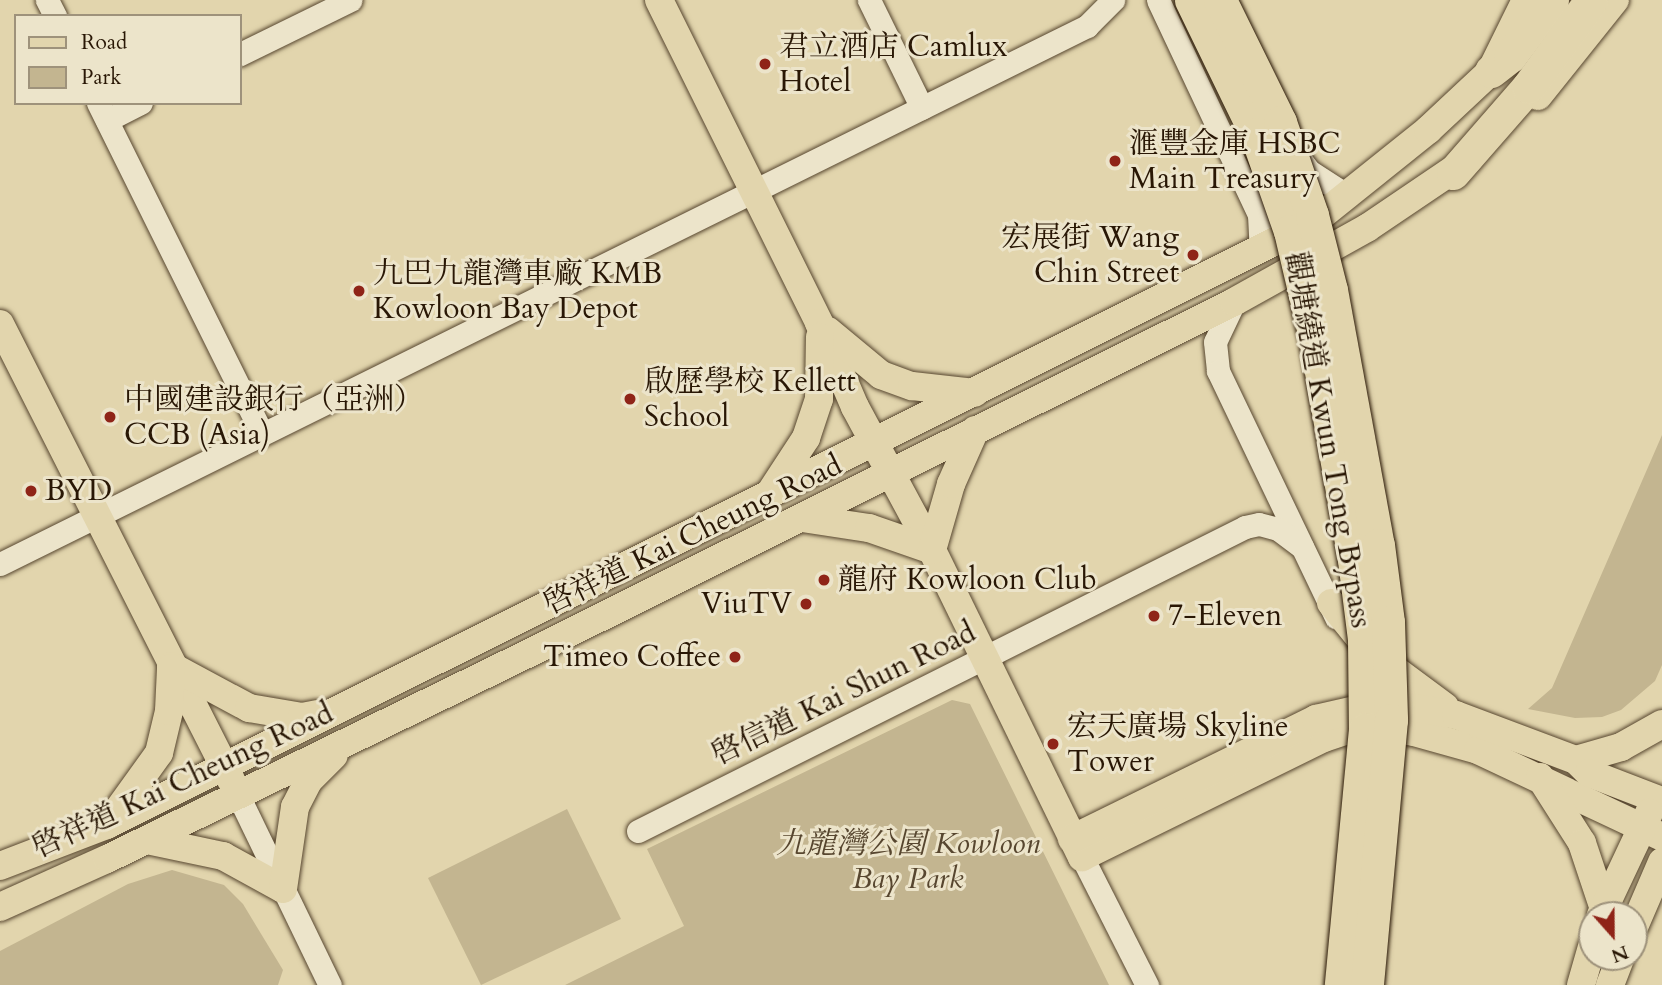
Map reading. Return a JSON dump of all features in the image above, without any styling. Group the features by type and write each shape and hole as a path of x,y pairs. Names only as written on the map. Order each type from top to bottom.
{"highway":[{"name":"觀塘繞道 Kwun Tong Bypass","path":"1191,0 1256,134 1290,231 1315,338 1354,560 1364,639 1364,729 1340,985"},
{"name":"觀塘繞道 Kwun Tong Bypass","path":"1223,0 1280,122 1312,215 1331,290 1380,555 1392,675 1391,720 1367,985"},
{"path":"1490,71 1510,56 1552,0"},
{"path":"1453,173 1528,87 1591,0"}],"main road":[{"path":"659,0 819,323 890,474 932,550 1077,848 1316,719 1363,715 1410,705 1456,715 1576,760 1589,773 1660,794 1652,833 1608,901"},
{"name":"啓祥道 Kai Cheung Road","path":"0,866 107,825 1312,223 1349,197 1490,71 1526,0"},
{"name":"啓祥道 Kai Cheung Road","path":"0,907 148,840 1234,302 1453,173 1536,98 1615,0"},
{"path":"819,323 853,356 881,375 912,386 975,393"},
{"path":"770,493 806,438 819,399 819,323"},
{"path":"0,324 238,794"},
{"path":"932,550 951,484 975,430"},
{"path":"802,518 869,528 932,550"},
{"path":"1331,603 1384,664 1456,715"},
{"path":"171,666 249,708 302,717 331,711"},
{"path":"107,825 159,754 169,711 171,666"},
{"path":"1363,715 1443,739 1540,777 1652,833"},
{"path":"1576,760 1621,747 1662,724"},
{"path":"148,840 223,856 283,889 295,807 309,780 348,740"},
{"path":"1540,777 1582,843 1599,901"},
{"path":"1645,901 1662,862"}],"street":[{"path":"242,53 350,0"},
{"path":"869,0 922,108"},
{"path":"0,564 1087,26 1113,0"},
{"path":"1158,0 1259,215 1261,250"},
{"path":"1223,0 1262,69 1298,156 1309,171 1349,197"},
{"path":"1212,111 1228,123 1240,120 1262,69"},
{"path":"132,105 102,112 262,434"},
{"path":"1234,302 1215,342 1218,371 1331,603 1357,673 1363,715"},
{"name":"啓信道 Kai Shun Road","path":"638,831 986,660 1245,527 1259,524 1278,529 1302,547"},
{"path":"238,794 329,985"},
{"path":"1077,848 1147,985"}],"green space":[{"path":"1662,435 1662,665 1655,681 1621,710 1602,717 1575,718 1528,709 1552,688"},
{"name":"九龍灣公園 Kowloon Bay Park","path":"952,700 970,704 1109,985 565,985 684,926 647,849"},
{"path":"567,809 621,919 481,985 428,878"},
{"path":"172,870 224,885 243,904 283,970 278,985 0,985 0,951 128,884"}],"place":[{"name":"君立酒店 Camlux Hotel","path":"765,64"},
{"name":"滙豐金庫 HSBC Main Treasury","path":"1115,161"},
{"name":"宏展街 Wang Chin Street","path":"1193,255"},
{"name":"九巴九龍灣車廠 KMB Kowloon Bay Depot","path":"359,291"},
{"name":"啟歷學校 Kellett School","path":"630,399"},
{"name":"中國建設銀行（亞洲） CCB (Asia)","path":"110,417"},
{"name":"BYD","path":"31,491"},
{"name":"龍府 Kowloon Club","path":"824,580"},
{"name":"ViuTV","path":"806,604"},
{"name":"7-Eleven","path":"1154,616"},
{"name":"Timeo Coffee","path":"735,657"},
{"name":"宏天廣場 Skyline Tower","path":"1053,744"}]}
